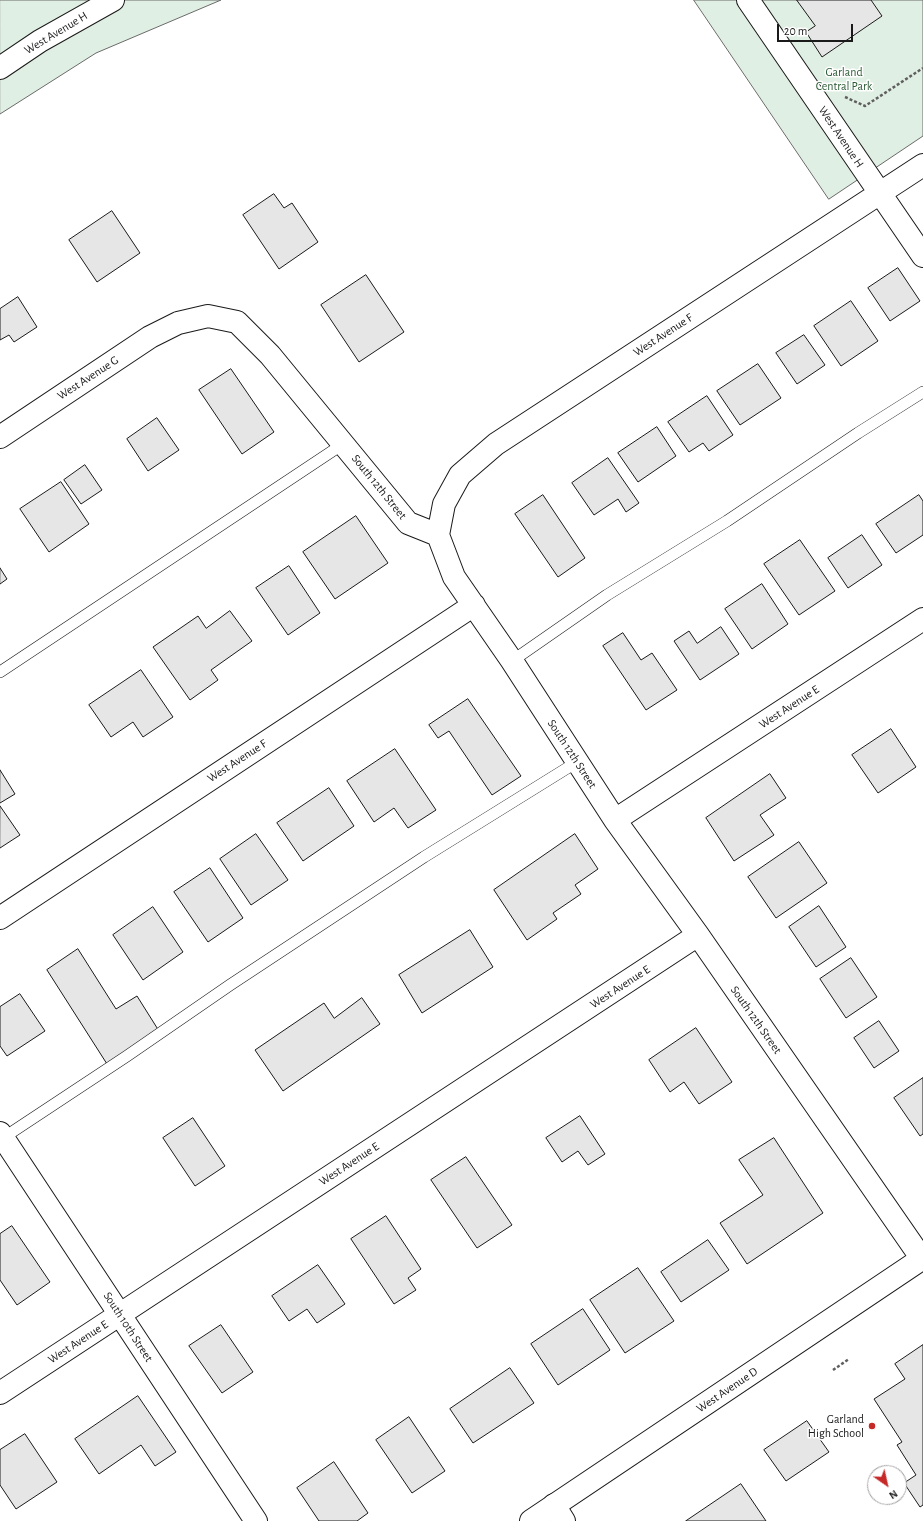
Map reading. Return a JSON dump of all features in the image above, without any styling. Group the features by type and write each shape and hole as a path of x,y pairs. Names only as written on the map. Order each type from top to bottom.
{"street":[{"name":"West Avenue H","path":"0,68 40,41 113,0"},
{"name":"West Avenue H","path":"748,0 923,256"},
{"name":"West Avenue F","path":"438,536 444,504 460,475 496,444 923,165"},
{"name":"South 12th Street","path":"178,323 208,316 237,322 270,355 408,523 438,536 454,577 512,662 615,820 698,935 922,1258"},
{"name":"West Avenue G","path":"0,437 150,337 178,323"},
{"name":"West Avenue F","path":"0,918 474,605"},
{"name":"West Avenue E","path":"615,820 923,619"},
{"name":"West Avenue E","path":"0,1393 698,935"},
{"name":"South 10th Street","path":"2,1136 256,1521"},
{"name":"West Avenue D","path":"531,1521 559,1513 922,1258"}],"lane":[{"path":"512,662 607,595 727,521 858,433 923,392"},
{"path":"0,672 343,444"},
{"path":"2,1136 128,1056 236,980 411,865 577,762"}],"path":[{"path":"838,95 865,106 923,68"},
{"path":"833,1370 849,1359"}],"green space":[{"path":"0,0 221,0 96,53 0,114"},
{"name":"Garland Central Park","path":"694,0 923,0 923,136 829,199"}],"building":[{"path":"797,0 871,0 882,16 822,57 806,32 815,26"},
{"path":"274,194 284,208 292,203 318,242 279,269 243,215"},
{"path":"112,211 140,253 97,282 69,240"},
{"path":"898,268 920,301 890,321 868,288"},
{"path":"366,275 404,332 359,362 321,305"},
{"path":"18,297 37,327 14,342 9,335 0,340 0,309"},
{"path":"851,301 878,341 841,366 814,326"},
{"path":"804,335 825,365 797,384 776,353"},
{"path":"758,364 781,398 740,425 717,391"},
{"path":"231,369 274,432 242,454 199,390"},
{"path":"707,396 733,435 709,451 703,443 689,452 668,422"},
{"path":"157,418 179,450 148,471 127,439"},
{"path":"657,427 676,456 638,482 618,453"},
{"path":"608,458 639,503 626,512 618,499 594,515 572,483"},
{"path":"85,465 102,490 81,504 64,480"},
{"path":"61,482 89,524 49,552 20,509"},
{"path":"543,495 585,558 558,577 515,514"},
{"path":"919,495 923,501 923,535 896,553 876,524"},
{"path":"356,516 388,563 335,599 303,552"},
{"path":"862,535 882,565 848,588 828,558"},
{"path":"800,540 835,591 799,615 764,564"},
{"path":"289,566 320,613 288,635 256,588"},
{"path":"0,568 7,579 0,584"},
{"path":"762,584 788,624 752,649 725,609"},
{"path":"230,611 252,641 211,670 218,680 190,700 153,647 198,616 206,628"},
{"path":"721,627 739,654 700,680 674,641 689,631 697,643"},
{"path":"623,633 641,660 652,653 677,690 646,710 603,646"},
{"path":"141,670 173,717 143,737 133,722 111,737 89,705"},
{"path":"468,699 521,776 492,795 449,731 438,738 429,725"},
{"path":"891,729 916,767 878,793 852,755"},
{"path":"395,749 436,810 408,828 394,808 374,822 347,781"},
{"path":"0,770 15,794 0,803"},
{"path":"770,774 786,798 760,815 774,835 734,861 706,818"},
{"path":"329,788 354,826 303,861 277,823"},
{"path":"0,806 20,835 0,848"},
{"path":"256,834 288,880 251,905 220,859"},
{"path":"575,834 598,869 575,885 581,894 553,913 557,919 527,940 494,890"},
{"path":"799,842 827,883 776,918 748,877"},
{"path":"210,868 243,918 208,942 174,892"},
{"path":"819,906 846,947 816,967 789,927"},
{"path":"153,907 183,952 143,980 113,935"},
{"path":"470,930 493,967 422,1013 399,975"},
{"path":"78,949 116,1009 137,996 159,1031 107,1064 47,970"},
{"path":"851,958 877,997 846,1018 820,979"},
{"path":"20,994 45,1031 7,1056 0,1046 0,1007"},
{"path":"362,998 380,1024 283,1091 255,1050 324,1003 334,1018"},
{"path":"879,1021 899,1051 874,1068 854,1038"},
{"path":"696,1028 732,1082 699,1104 684,1082 670,1092 649,1060"},
{"path":"923,1078 923,1134 920,1136 894,1098"},
{"path":"580,1116 605,1154 588,1165 578,1151 562,1162 546,1138"},
{"path":"193,1118 225,1166 195,1186 163,1138"},
{"path":"774,1138 823,1213 747,1264 720,1223 763,1195 739,1160"},
{"path":"466,1157 512,1225 477,1248 431,1180"},
{"path":"386,1216 421,1269 408,1278 416,1290 394,1304 351,1239"},
{"path":"12,1226 50,1282 17,1305 0,1280 0,1234"},
{"path":"708,1240 729,1270 681,1302 661,1272"},
{"path":"318,1265 345,1304 317,1323 307,1309 289,1321 272,1296"},
{"path":"638,1268 674,1321 625,1353 590,1300"},
{"path":"583,1309 610,1350 558,1385 531,1344"},
{"path":"221,1325 253,1372 222,1393 189,1346"},
{"name":"Garland High School","path":"923,1345 923,1505 920,1507 907,1488 907,1481 916,1475 897,1445 902,1442 874,1399 905,1379 895,1364"},
{"path":"510,1368 534,1403 473,1443 450,1409"},
{"path":"138,1396 176,1452 155,1466 141,1445 99,1474 75,1439"},
{"path":"409,1417 445,1471 412,1493 376,1440"},
{"path":"807,1421 829,1452 786,1481 764,1450"},
{"path":"25,1434 57,1482 16,1509 0,1485 0,1450"},
{"path":"334,1462 368,1513 357,1521 319,1521 297,1488"},
{"path":"741,1484 766,1521 686,1521"}],"place":[{"name":"Garland High School","path":"872,1426"}]}
